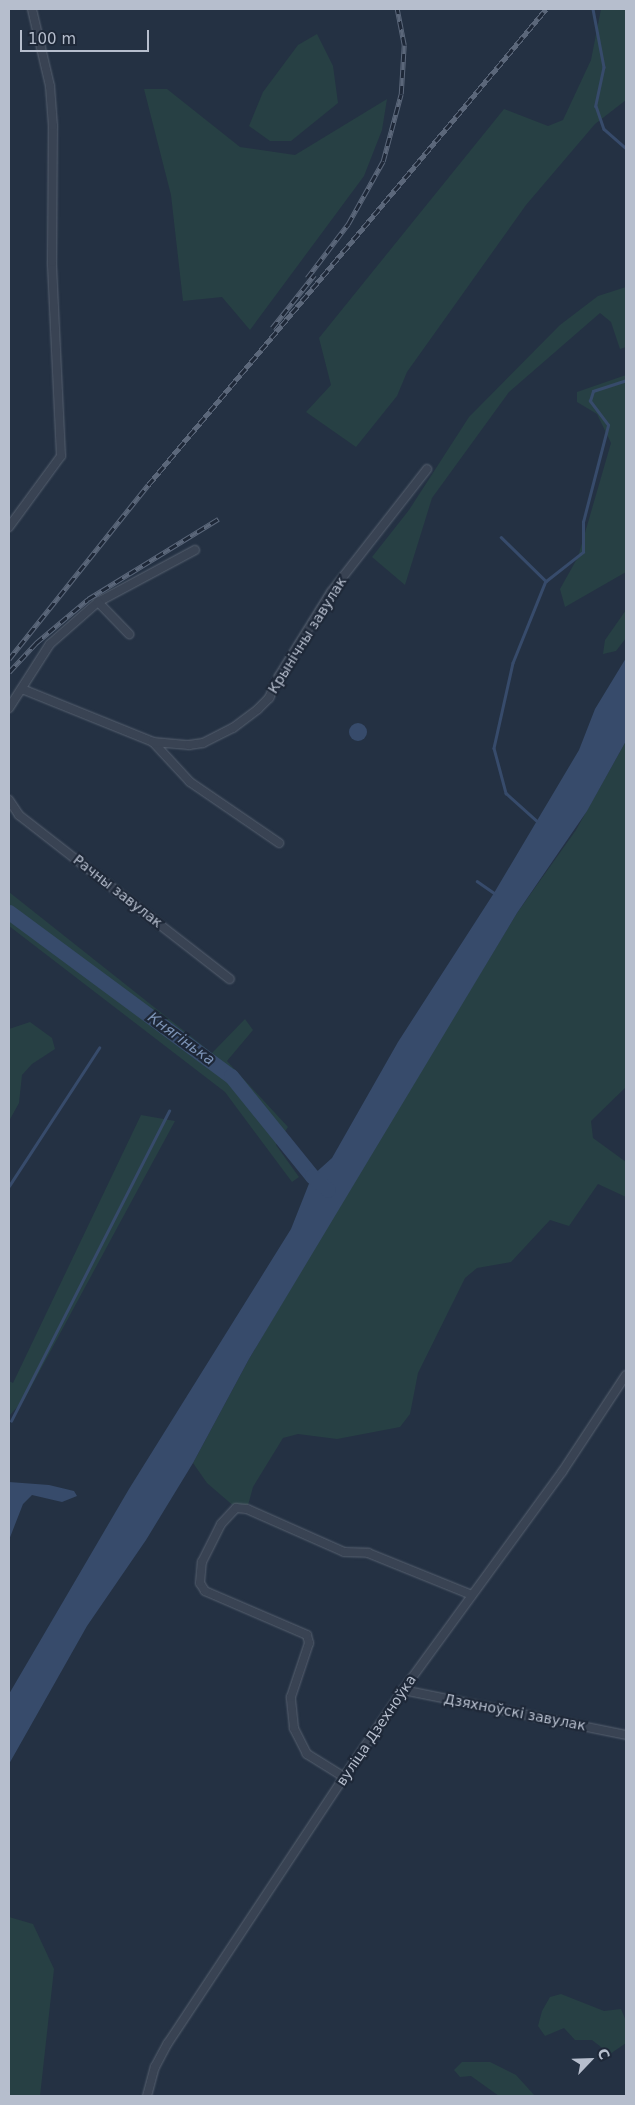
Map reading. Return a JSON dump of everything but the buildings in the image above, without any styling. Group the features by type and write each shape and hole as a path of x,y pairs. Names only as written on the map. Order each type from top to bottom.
{"street":[{"path":"9,527 61,456 52,262 53,126 50,86 32,9"},
{"name":"Крынічны завулак","path":"153,742 189,745 203,743 233,728 258,709 269,698 278,676 332,592 427,470"},
{"path":"9,708 50,644 98,602 195,550"},
{"path":"98,602 129,634"},
{"path":"22,689 153,742 190,782 279,843"},
{"name":"Рачны завулак","path":"9,800 19,815 230,979"},
{"name":"вуліца Дзехноўка","path":"146,2096 155,2067 168,2043 344,1778 403,1690 562,1472 626,1375"},
{"path":"344,1778 307,1754 294,1728 291,1697 309,1643 307,1634 205,1591 200,1584 202,1562 220,1524 236,1508 247,1510 344,1552 368,1553 472,1595"},
{"name":"Дзяхноўскі завулак","path":"403,1690 626,1735"}],"green space":[{"path":"601,9 626,9 626,100 595,124 526,205 407,372 397,396 356,447 306,412 331,385 319,338 504,109 548,126 563,120 591,60"},
{"path":"317,34 333,66 338,103 291,141 270,141 249,126 263,92 298,45"},
{"path":"144,89 167,89 240,147 295,155 387,99 382,130 364,176 250,330 222,297 183,301 171,195"},
{"path":"626,287 626,347 620,349 611,322 600,313 509,392 432,498 405,585 372,557 409,510 469,417 560,325 598,296"},
{"path":"626,375 626,572 565,607 560,589 578,557 611,443 597,414 577,402 577,392"},
{"path":"626,610 626,638 616,651 603,654 605,640"},
{"path":"626,741 626,1087 591,1121 593,1138 626,1162 626,1197 598,1184 569,1226 550,1220 511,1262 477,1268 465,1278 418,1373 410,1414 400,1427 337,1439 298,1434 283,1438 253,1487 247,1509 236,1508 207,1483 193,1463 249,1359 380,1138 517,913 576,830"},
{"path":"9,892 212,1053 245,1019 253,1030 227,1061 288,1127 276,1145 299,1177 292,1182 225,1092 9,926"},
{"path":"30,1022 52,1038 55,1049 32,1064 22,1075 19,1103 9,1121 9,1029"},
{"path":"141,1115 175,1121 24,1400 9,1416 9,1381 13,1383"},
{"path":"9,1917 33,1924 54,1969 40,2096 9,2096"},
{"path":"561,1994 604,2011 621,2009 626,2021 626,2043 610,2054 592,2040 575,2040 564,2028 545,2036 538,2026 542,2011 550,1997"},
{"path":"462,2062 490,2062 516,2075 535,2096 499,2096 471,2076 460,2077 454,2070"}],"water":[{"path":"626,658 626,741 587,811 517,913 249,1359 193,1463 146,1540 87,1626 9,1764 9,1694 129,1489 291,1229 312,1176 332,1158 398,1042 494,893 579,750 595,709"},
{"path":"354,723 362,723 367,728 365,739 354,741 349,736 349,728"},
{"path":"9,1482 49,1485 74,1491 77,1496 62,1502 32,1495 23,1504 9,1540"}],"waterway":[{"path":"593,9 604,67 596,106 604,129 626,148"},
{"path":"546,581 583,552 583,522 608,425 590,401 593,391 626,380"},
{"path":"501,537 546,581 513,663 494,748 506,793 537,821"},
{"path":"477,881 494,893"},
{"name":"Княгінька","path":"9,912 231,1076 312,1176 328,1190"},
{"path":"9,1186 99,1048"},
{"path":"11,1421 169,1111"}],"railway":[{"path":"307,278 348,224 383,161 401,94 404,45 397,9"},
{"path":"9,659 148,485 546,9"},
{"path":"272,328 314,275"},
{"path":"9,672 36,643 88,599 218,519"}]}
